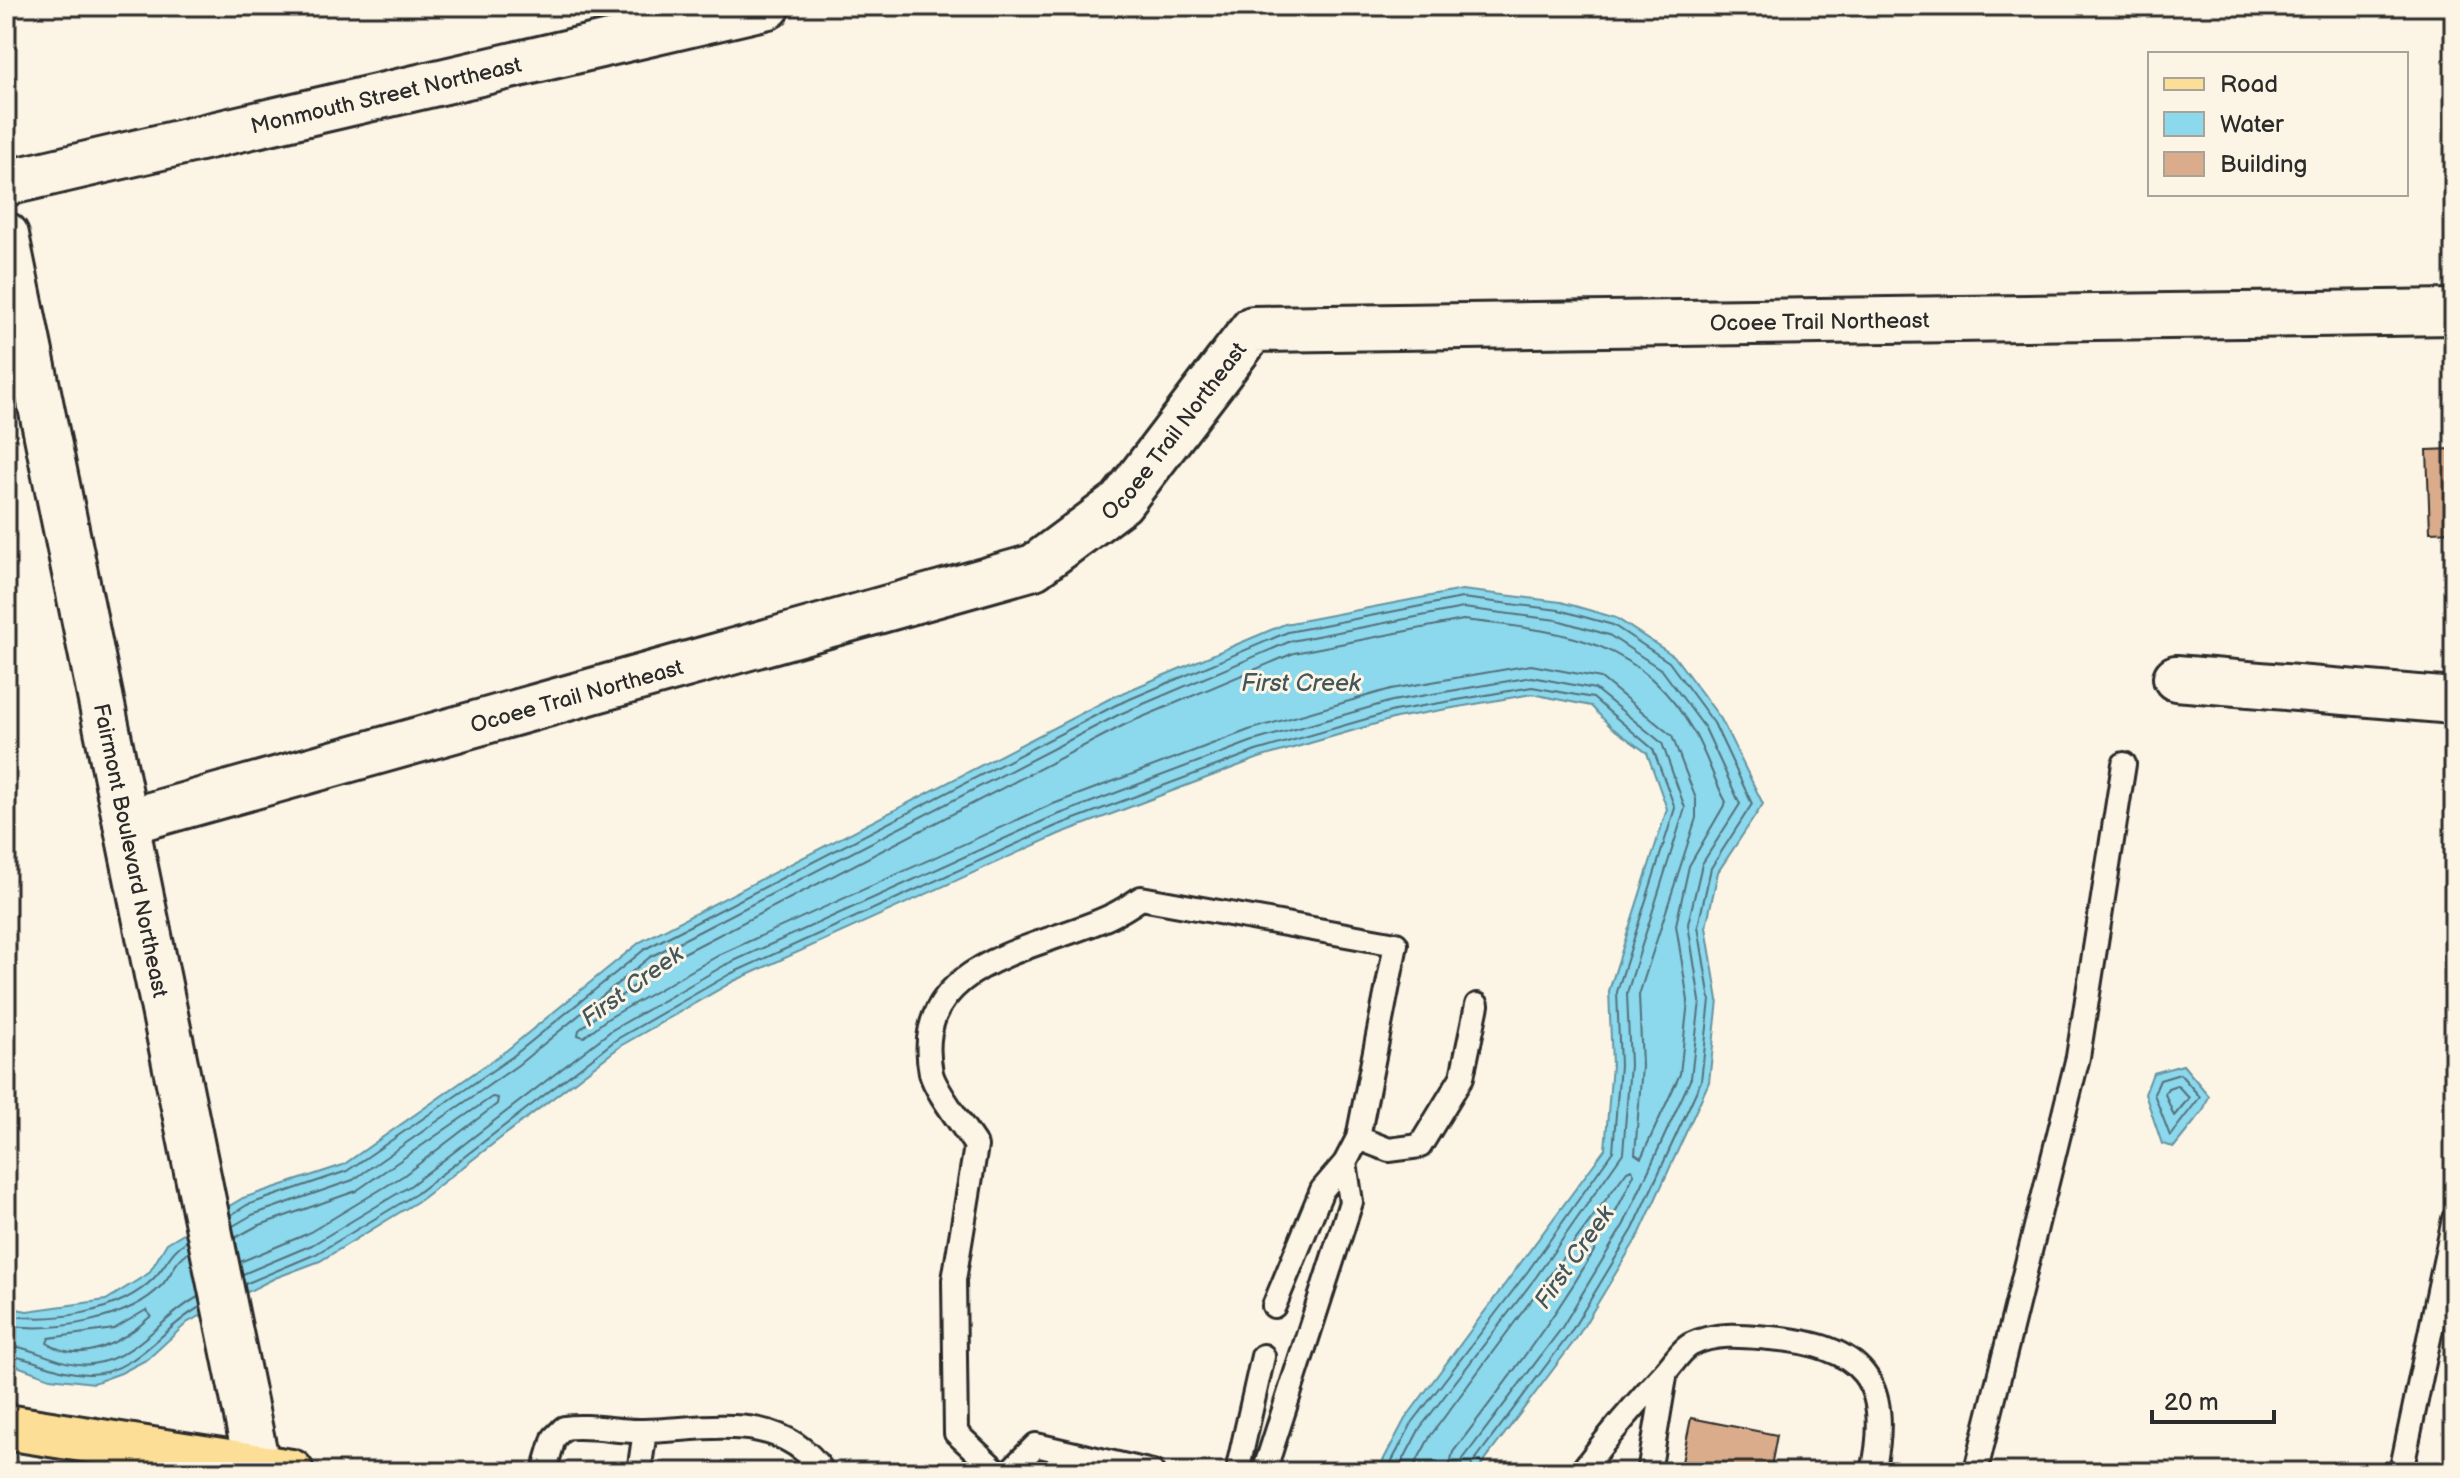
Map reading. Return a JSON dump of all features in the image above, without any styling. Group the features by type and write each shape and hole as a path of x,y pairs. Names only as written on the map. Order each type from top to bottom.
{"main road":[{"path":"6,1427 130,1459 274,1469"}],"street":[{"name":"Monmouth Street Northeast","path":"6,183 768,6"},
{"name":"Fairmont Boulevard Northeast","path":"6,235 196,1178 228,1319 274,1469"},
{"name":"Ocoee Trail Northeast","path":"126,822 1034,567 1121,502 1253,329 2454,312"},
{"path":"2176,678 2454,701"}],"lane":[{"path":"1979,1472 1977,1466 2078,1057 2124,764"},
{"path":"998,1472 956,1433 954,1280 976,1146 931,1075 931,1027 950,991 1011,950 1110,917 1141,898 1396,944 1358,1138 1345,1163 1322,1190 1274,1306"},
{"path":"1358,1138 1389,1150 1420,1146 1462,1077 1477,1005"},
{"path":"1264,1472 1351,1202 1345,1163"},
{"path":"2401,1472 2454,1219"},
{"path":"1581,1472 1623,1416 1690,1344 1726,1335 1820,1344 1859,1367 1879,1396 1882,1433 1873,1472"},
{"path":"1242,1472 1239,1463 1263,1356"},
{"path":"1649,1472 1666,1371"},
{"path":"544,1472 554,1438 564,1428 645,1431 744,1426 775,1433 815,1459 823,1472"},
{"path":"639,1472 645,1431"},
{"path":"1009,1472 1036,1445 1152,1472"}],"water":[{"name":"First Creek","path":"1462,590 1561,602 1616,618 1674,656 1721,719 1763,804 1718,872 1706,927 1718,1000 1709,1082 1640,1233 1576,1339 1476,1472 1377,1472 1405,1419 1605,1149 1612,1065 1609,991 1667,809 1647,753 1611,727 1591,706 1532,694 1396,718 1259,758 1059,834 734,981 622,1045 420,1200 320,1261 275,1278 188,1322 148,1359 121,1373 94,1383 50,1378 6,1362 6,1307 27,1311 106,1300 149,1273 167,1243 243,1198 343,1165 507,1050 640,942 1113,697 1285,624"},
{"path":"2183,1065 2209,1096 2203,1111 2174,1147 2162,1144 2145,1094 2153,1073"}],"building":[{"path":"2454,405 2454,531 2430,532 2427,450 2453,449"},
{"path":"1691,1418 1777,1435 1770,1472 1680,1472"}]}
